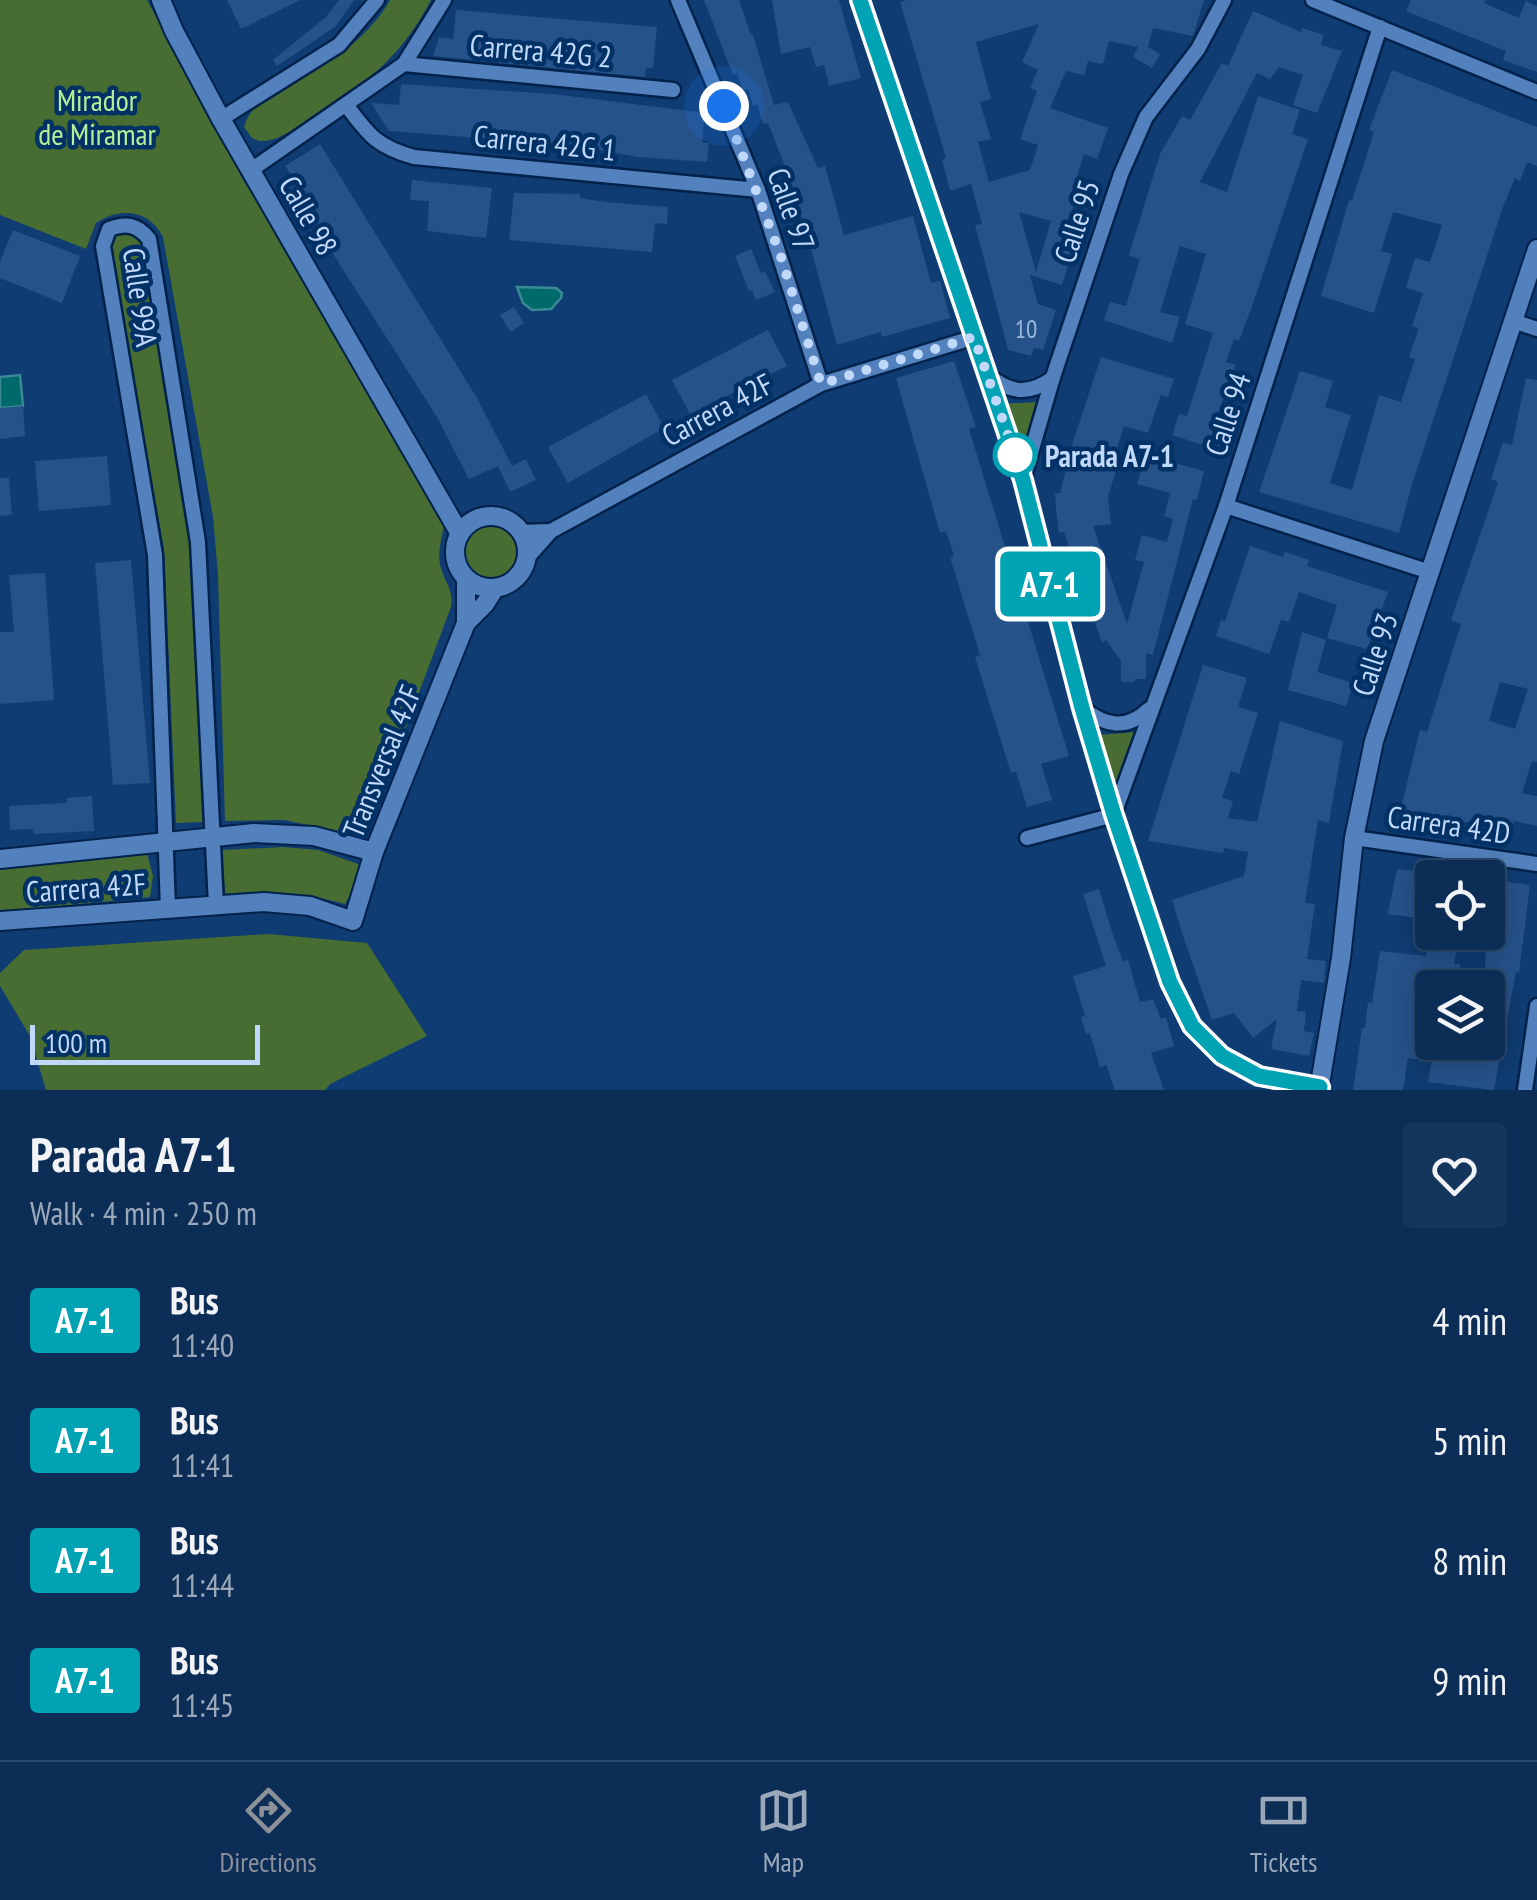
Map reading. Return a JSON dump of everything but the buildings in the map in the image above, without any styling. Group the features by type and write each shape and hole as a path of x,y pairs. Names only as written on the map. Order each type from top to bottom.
{"street":[{"path":"161,0 174,31 251,170"},
{"path":"222,119 338,45 377,0"},
{"name":"Calle 98","path":"444,0 404,64 251,170 450,514 466,527"},
{"name":"Calle 97","path":"678,0 758,190 821,384"},
{"path":"860,0 1023,480 1082,708 1170,982 1183,1010 1206,1043 1239,1068 1320,1089"},
{"name":"Calle 95","path":"1023,480 1121,174 1146,117 1198,48 1224,0"},
{"path":"1313,0 1537,92"},
{"name":"Calle 94","path":"1114,815 1226,506 1380,27"},
{"name":"Carrera 42G 2","path":"404,64 673,90"},
{"name":"Carrera 42G 1","path":"347,106 374,140 388,149 414,156 758,190"},
{"name":"Calle 99A","path":"168,908 154,556 102,246 109,229 128,224 142,230 148,239 198,542 216,905"},
{"name":"Calle 93","path":"1320,1089 1342,958 1354,838 1374,741 1537,249"},
{"path":"1512,321 1537,330"},
{"name":"Carrera 42F","path":"527,558 551,531 821,384 974,337"},
{"path":"988,376 1004,388 1020,392 1036,390 1053,377"},
{"path":"1226,506 1430,572"},
{"path":"487,516 501,517 521,532 527,558 519,576 495,588 479,586 466,578 455,555 466,527 487,516"},
{"name":"Carrera 42F","path":"521,532 551,531"},
{"name":"Transversal 42F","path":"466,578 466,623"},
{"name":"Transversal 42F","path":"353,921 374,852 466,623 495,588"},
{"path":"1082,708 1104,722 1123,725 1139,719 1153,705"},
{"path":"1028,838 1114,815"},
{"name":"Carrera 42F","path":"0,859 213,836 283,833 314,836 374,852"},
{"name":"Carrera 42D","path":"1354,838 1537,864"},
{"name":"Carrera 42F","path":"0,920 264,902 310,906 353,921"},
{"path":"1526,1090 1537,1006"}],"green space":[{"name":"Mirador de Miramar","path":"0,0 147,0 241,176 445,511 439,561 450,591 451,607 365,837 284,820 225,821 213,517 163,237 142,216 114,214 96,223 86,249 0,215"},
{"path":"390,0 431,0 407,39 379,69 285,134 266,141 252,138 244,127 256,106 342,52 369,28"},
{"path":"127,230 142,243 191,545 203,822 176,823 164,549 110,245 114,235"},
{"path":"1036,402 1024,459 1002,404"},
{"path":"492,520 514,530 524,552 514,574 492,584 470,574 460,552 470,530"},
{"path":"1135,732 1114,792 1099,735"},
{"path":"222,850 318,850 361,865 345,904 286,893 225,894"},
{"path":"147,853 153,876 150,897 0,912 0,870"},
{"path":"268,934 367,943 427,1036 325,1090 46,1090 30,1036 0,986 0,973 24,950"}],"shaded area":[{"path":"517,287 556,288 562,293 551,309 532,310 523,303"},
{"path":"20,375 23,406 0,408 0,377"}],"bus line":[{"name":"A7-1","path":"860,0 1023,480 1082,708 1170,982 1192,1026 1222,1056 1259,1076 1320,1087 1319,1090"}],"place":[{"name":"Parada A7-1","path":"1015,455"}],"route":[{"path":"724,106 758,190 821,384 974,337 1015,455"}]}
